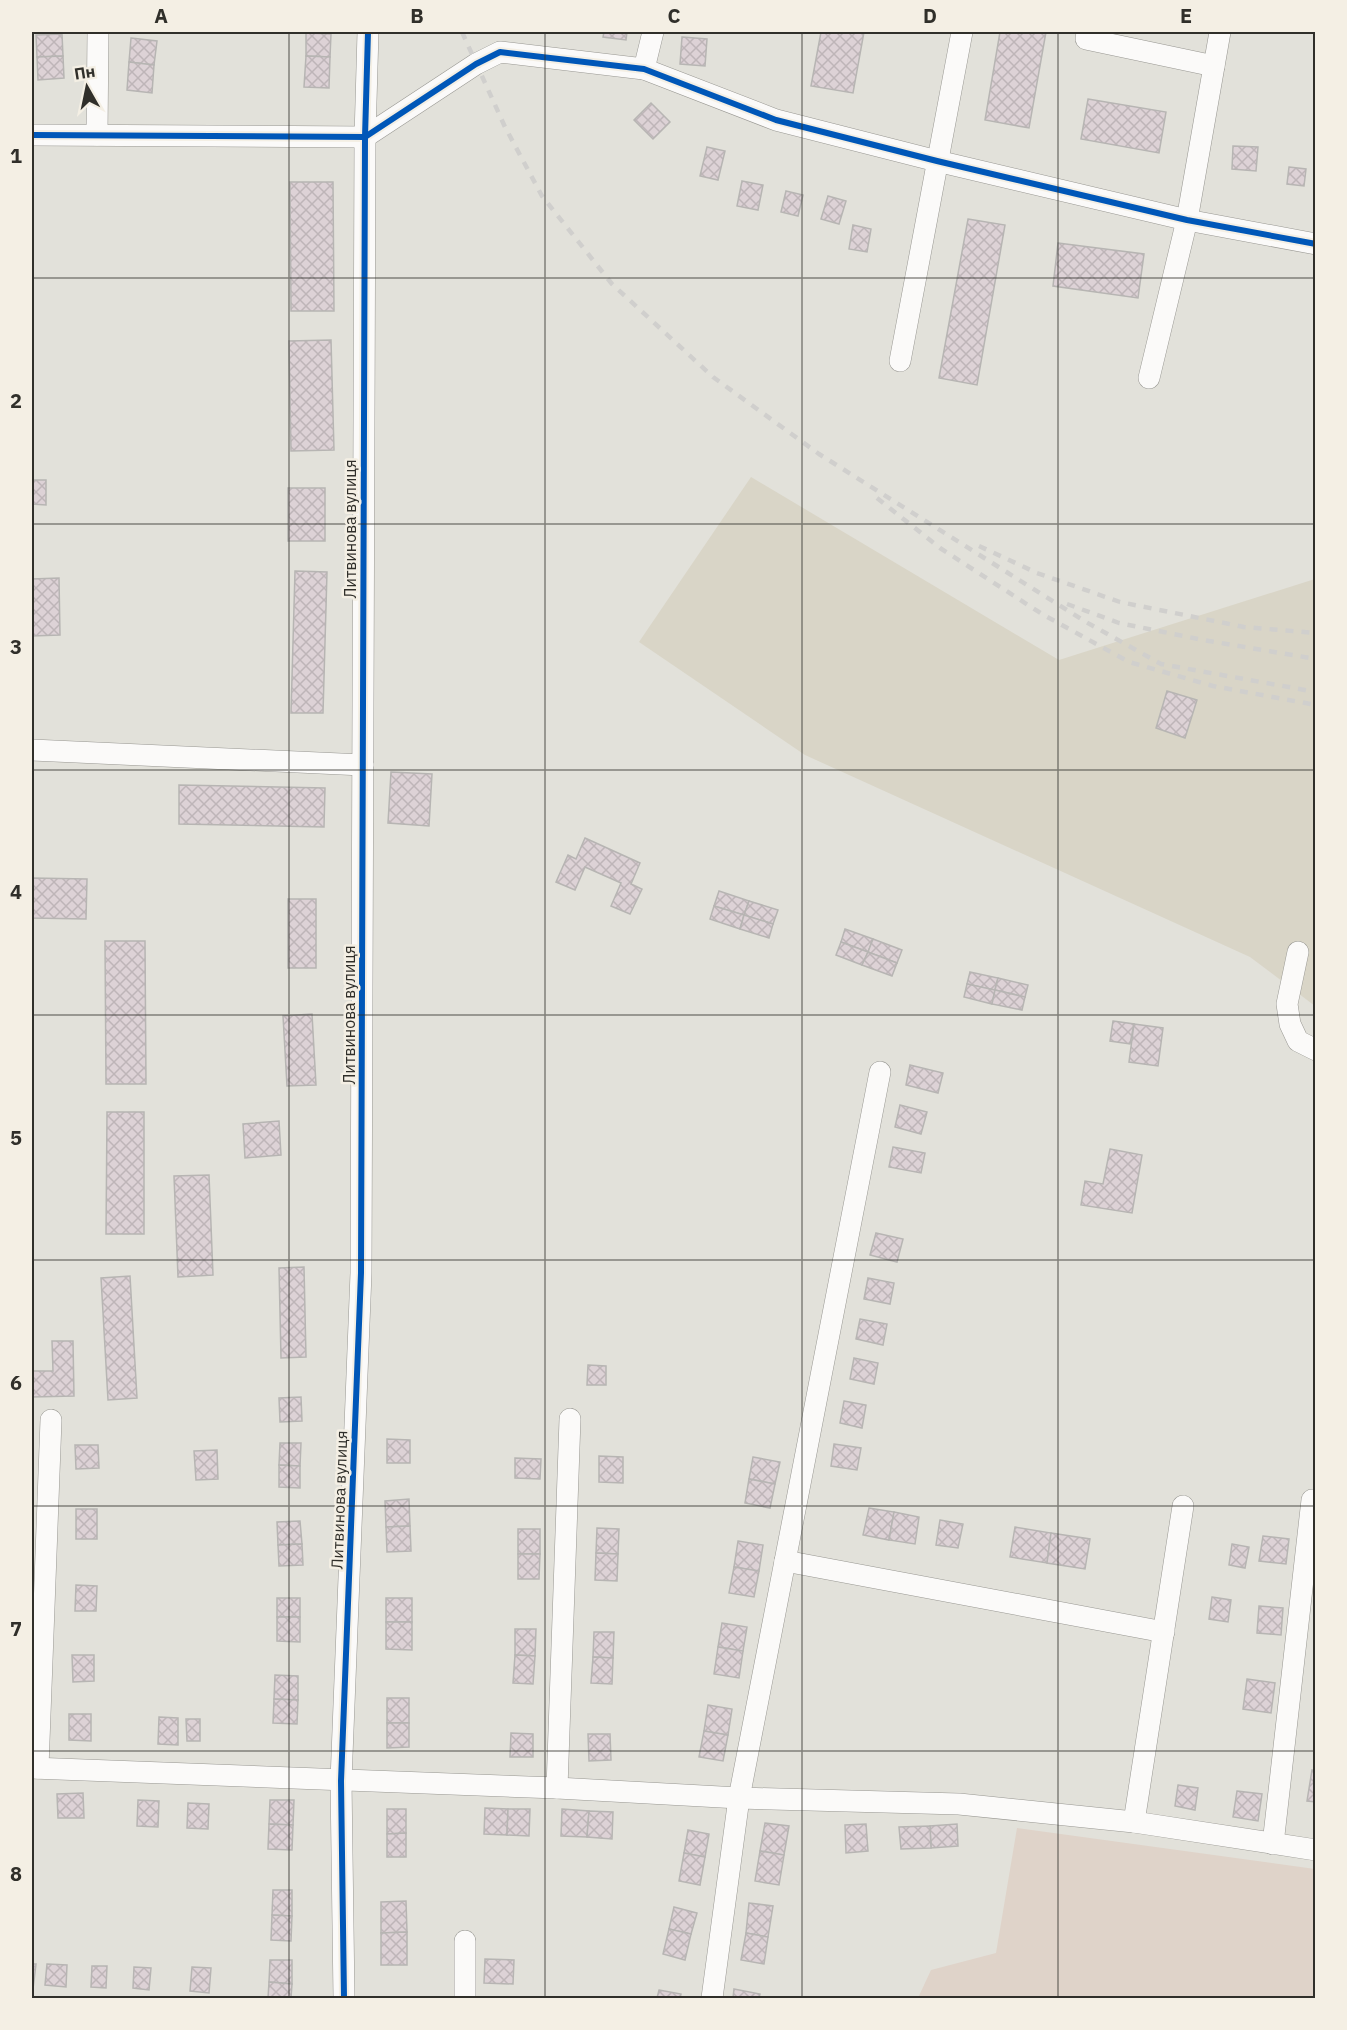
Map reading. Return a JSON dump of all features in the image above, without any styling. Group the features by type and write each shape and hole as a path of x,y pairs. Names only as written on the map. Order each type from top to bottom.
{"street":[{"path":"97,135 98,32"},
{"name":"Литвинова вулиця","path":"344,1998 341,1781 361,1273 365,137 368,32"},
{"path":"644,69 653,32"},
{"path":"900,361 962,32"},
{"path":"1087,32 1086,39 1214,66"},
{"path":"1149,378 1187,220 1220,32"},
{"path":"32,135 365,137 476,64 500,52 644,69 776,120 1187,220 1316,244"},
{"path":"32,750 363,765"},
{"path":"1298,952 1287,1004 1290,1024 1298,1041 1316,1050"},
{"path":"712,1998 739,1798 880,1072"},
{"path":"557,1788 570,1419"},
{"path":"51,1420 35,1768 557,1788 739,1798 958,1804 1134,1822 1316,1850"},
{"path":"1273,1844 1312,1500"},
{"path":"1134,1822 1183,1506"},
{"path":"785,1561 1164,1632"},
{"path":"465,1941 465,1998"}],"shaded area":[{"path":"751,477 1059,660 1315,579 1315,1006 1250,957 805,755 639,642"},
{"path":"1017,1828 1315,1869 1315,1998 918,1998 931,1970 996,1953"}],"building":[{"path":"604,32 627,32 626,40 603,37"},
{"path":"821,32 864,32 853,93 811,86"},
{"path":"1000,32 1046,32 1029,128 985,120"},
{"path":"306,33 331,34 330,57 306,56"},
{"path":"62,34 63,56 37,57 36,35"},
{"path":"682,37 707,39 705,66 680,64"},
{"path":"131,38 157,41 154,65 129,62"},
{"path":"63,56 64,78 38,80 37,57"},
{"path":"306,56 330,57 329,88 304,87"},
{"path":"129,62 154,65 152,93 127,90"},
{"path":"1088,99 1166,112 1159,153 1081,139"},
{"path":"651,103 670,122 653,139 634,120"},
{"path":"1233,146 1258,147 1256,171 1232,169"},
{"path":"707,147 725,151 718,180 700,176"},
{"path":"1289,167 1306,169 1304,186 1287,184"},
{"path":"742,181 763,185 758,210 737,206"},
{"path":"290,182 333,182 334,311 291,311"},
{"path":"786,191 803,195 798,216 781,212"},
{"path":"828,196 846,201 839,224 821,219"},
{"path":"968,219 1005,225 977,385 939,378"},
{"path":"853,225 871,229 867,252 849,249"},
{"path":"1058,243 1144,254 1138,298 1053,286"},
{"path":"331,340 334,450 291,451 289,341"},
{"path":"32,480 46,480 46,505 32,504"},
{"path":"288,488 325,488 325,541 288,541"},
{"path":"295,571 327,572 323,713 291,713"},
{"path":"59,578 60,635 32,636 32,579"},
{"path":"1167,691 1197,700 1185,738 1156,728"},
{"path":"391,772 432,774 429,826 388,823"},
{"path":"179,785 325,788 324,827 179,824"},
{"path":"585,838 640,863 631,884 642,889 630,914 611,906 621,883 585,867 575,890 556,882 568,855 576,859"},
{"path":"32,878 87,879 86,919 32,918"},
{"path":"719,891 749,901 744,915 714,906"},
{"path":"288,899 316,899 316,968 288,968"},
{"path":"749,901 778,910 773,924 744,915"},
{"path":"714,906 744,915 740,929 710,919"},
{"path":"744,915 773,924 769,938 740,929"},
{"path":"845,929 873,939 868,952 841,942"},
{"path":"873,939 902,950 897,963 868,952"},
{"path":"105,941 145,941 146,1084 106,1084"},
{"path":"841,942 868,952 862,965 836,955"},
{"path":"868,952 897,963 892,976 862,965"},
{"path":"970,972 998,978 995,990 967,984"},
{"path":"998,978 1028,985 1025,997 995,990"},
{"path":"967,984 995,990 992,1004 964,997"},
{"path":"995,990 1025,997 1022,1010 992,1004"},
{"path":"312,1014 316,1085 287,1086 283,1016"},
{"path":"1113,1021 1134,1024 1130,1044 1110,1041"},
{"path":"1134,1024 1163,1028 1158,1066 1129,1062"},
{"path":"910,1065 943,1073 938,1093 906,1085"},
{"path":"900,1105 927,1112 921,1134 895,1127"},
{"path":"107,1112 144,1112 144,1234 106,1234"},
{"path":"279,1121 281,1155 245,1158 243,1124"},
{"path":"893,1147 925,1153 921,1173 889,1167"},
{"path":"1110,1149 1142,1155 1132,1213 1081,1205 1085,1181 1103,1184"},
{"path":"209,1175 213,1275 178,1277 174,1176"},
{"path":"876,1233 903,1239 897,1262 870,1255"},
{"path":"304,1267 306,1357 281,1358 279,1268"},
{"path":"130,1276 137,1398 108,1400 101,1278"},
{"path":"868,1278 894,1283 890,1304 864,1299"},
{"path":"860,1319 887,1324 883,1345 856,1339"},
{"path":"52,1341 73,1341 74,1396 32,1397 32,1371 53,1371"},
{"path":"854,1358 878,1363 874,1384 850,1379"},
{"path":"588,1365 606,1366 606,1385 587,1385"},
{"path":"301,1397 302,1421 280,1422 279,1398"},
{"path":"844,1401 866,1405 862,1428 840,1423"},
{"path":"387,1439 410,1440 410,1463 387,1463"},
{"path":"280,1443 301,1443 300,1466 279,1465"},
{"path":"834,1444 861,1448 857,1470 831,1466"},
{"path":"75,1445 98,1445 99,1468 76,1469"},
{"path":"217,1450 218,1479 196,1480 194,1451"},
{"path":"599,1456 623,1457 623,1483 599,1482"},
{"path":"753,1457 780,1462 775,1484 749,1479"},
{"path":"515,1458 541,1459 540,1479 515,1478"},
{"path":"279,1465 300,1466 300,1488 279,1487"},
{"path":"749,1479 775,1484 770,1508 745,1503"},
{"path":"409,1499 410,1526 386,1527 385,1501"},
{"path":"869,1508 894,1512 889,1540 863,1535"},
{"path":"76,1509 97,1509 97,1539 76,1539"},
{"path":"894,1512 919,1517 915,1544 889,1540"},
{"path":"940,1520 963,1524 958,1548 936,1545"},
{"path":"300,1521 302,1544 278,1545 277,1522"},
{"path":"410,1526 411,1551 387,1552 386,1527"},
{"path":"1015,1527 1051,1533 1047,1563 1010,1557"},
{"path":"597,1528 619,1529 618,1554 596,1553"},
{"path":"518,1529 540,1529 540,1554 518,1554"},
{"path":"1051,1533 1090,1539 1085,1569 1047,1563"},
{"path":"1263,1536 1289,1539 1286,1564 1259,1561"},
{"path":"738,1541 763,1545 759,1571 734,1567"},
{"path":"302,1544 303,1565 279,1566 278,1545"},
{"path":"1232,1544 1249,1547 1245,1568 1229,1565"},
{"path":"596,1553 618,1554 617,1581 595,1580"},
{"path":"518,1554 540,1554 539,1579 518,1579"},
{"path":"734,1567 759,1571 754,1597 729,1593"},
{"path":"76,1585 97,1586 96,1611 75,1611"},
{"path":"1212,1597 1231,1600 1228,1622 1209,1619"},
{"path":"277,1598 300,1598 300,1617 277,1617"},
{"path":"386,1598 412,1598 412,1622 386,1622"},
{"path":"1259,1606 1283,1608 1281,1635 1257,1633"},
{"path":"277,1617 300,1617 300,1642 277,1641"},
{"path":"386,1622 412,1622 412,1650 386,1649"},
{"path":"722,1623 747,1627 743,1651 718,1647"},
{"path":"515,1629 536,1629 535,1656 515,1655"},
{"path":"594,1632 614,1632 613,1658 593,1657"},
{"path":"718,1647 743,1651 739,1678 714,1674"},
{"path":"72,1655 94,1655 94,1681 73,1682"},
{"path":"515,1655 535,1656 533,1684 513,1683"},
{"path":"593,1657 613,1658 612,1684 591,1683"},
{"path":"275,1675 298,1676 298,1700 274,1699"},
{"path":"1247,1679 1275,1683 1271,1713 1243,1709"},
{"path":"387,1698 409,1698 409,1723 387,1723"},
{"path":"274,1699 298,1700 297,1724 273,1723"},
{"path":"708,1705 732,1709 728,1735 704,1731"},
{"path":"69,1714 91,1714 91,1741 69,1740"},
{"path":"159,1717 178,1718 178,1745 158,1744"},
{"path":"186,1719 200,1719 200,1741 187,1741"},
{"path":"387,1723 409,1723 409,1747 387,1748"},
{"path":"704,1731 728,1735 723,1761 699,1757"},
{"path":"511,1733 533,1734 533,1757 510,1757"},
{"path":"588,1734 610,1734 611,1760 589,1761"},
{"path":"1312,1770 1316,1771 1316,1802 1307,1801"},
{"path":"1178,1785 1198,1788 1195,1810 1175,1806"},
{"path":"1237,1791 1262,1794 1258,1821 1233,1817"},
{"path":"83,1793 84,1818 58,1818 57,1794"},
{"path":"138,1800 159,1801 158,1827 137,1826"},
{"path":"270,1800 294,1800 293,1825 269,1824"},
{"path":"188,1803 209,1804 208,1829 187,1828"},
{"path":"485,1808 508,1809 507,1835 484,1834"},
{"path":"387,1809 406,1809 406,1833 387,1834"},
{"path":"508,1809 530,1809 529,1836 507,1835"},
{"path":"562,1809 589,1811 587,1837 561,1836"},
{"path":"589,1811 613,1812 612,1839 587,1837"},
{"path":"765,1823 789,1826 784,1855 760,1851"},
{"path":"269,1824 293,1825 292,1850 268,1849"},
{"path":"866,1824 868,1851 846,1853 845,1825"},
{"path":"957,1824 958,1846 931,1848 930,1826"},
{"path":"930,1826 931,1848 901,1849 899,1827"},
{"path":"688,1830 709,1834 705,1857 684,1853"},
{"path":"406,1833 406,1857 387,1857 387,1834"},
{"path":"760,1851 784,1855 779,1885 755,1881"},
{"path":"684,1853 705,1857 700,1885 679,1881"},
{"path":"273,1890 292,1890 292,1916 272,1915"},
{"path":"406,1901 407,1932 381,1933 381,1902"},
{"path":"749,1903 773,1906 768,1937 746,1933"},
{"path":"674,1907 697,1913 691,1934 669,1929"},
{"path":"272,1915 292,1916 291,1941 271,1940"},
{"path":"669,1929 691,1934 685,1960 663,1954"},
{"path":"407,1932 407,1965 381,1965 381,1933"},
{"path":"746,1933 768,1937 764,1964 741,1960"},
{"path":"485,1959 514,1960 513,1984 484,1983"},
{"path":"270,1960 292,1960 292,1984 269,1982"},
{"path":"32,1964 36,1964 33,1989 32,1989"},
{"path":"47,1964 67,1965 66,1987 45,1985"},
{"path":"92,1966 107,1966 106,1988 91,1987"},
{"path":"134,1967 151,1968 149,1990 133,1988"},
{"path":"192,1967 211,1968 209,1993 190,1991"},
{"path":"269,1982 292,1984 291,1998 268,1998"},
{"path":"734,1989 760,1994 759,1998 733,1998"},
{"path":"659,1990 681,1994 680,1998 657,1998"}],"railway":[{"path":"462,32 505,127 542,196 612,284 713,377 819,454 1086,622 1161,664 1316,692"},
{"path":"877,498 940,548 1042,614 1129,662 1213,686 1316,705"},
{"path":"979,546 1037,573 1120,602 1244,627 1316,633"},
{"path":"1067,604 1119,623 1316,659"}],"cycle path":[{"path":"344,1998 341,1781 361,1273 365,137 368,32"},
{"path":"32,135 365,137 476,64 500,52 644,69 776,120 1187,220 1316,244"}]}
